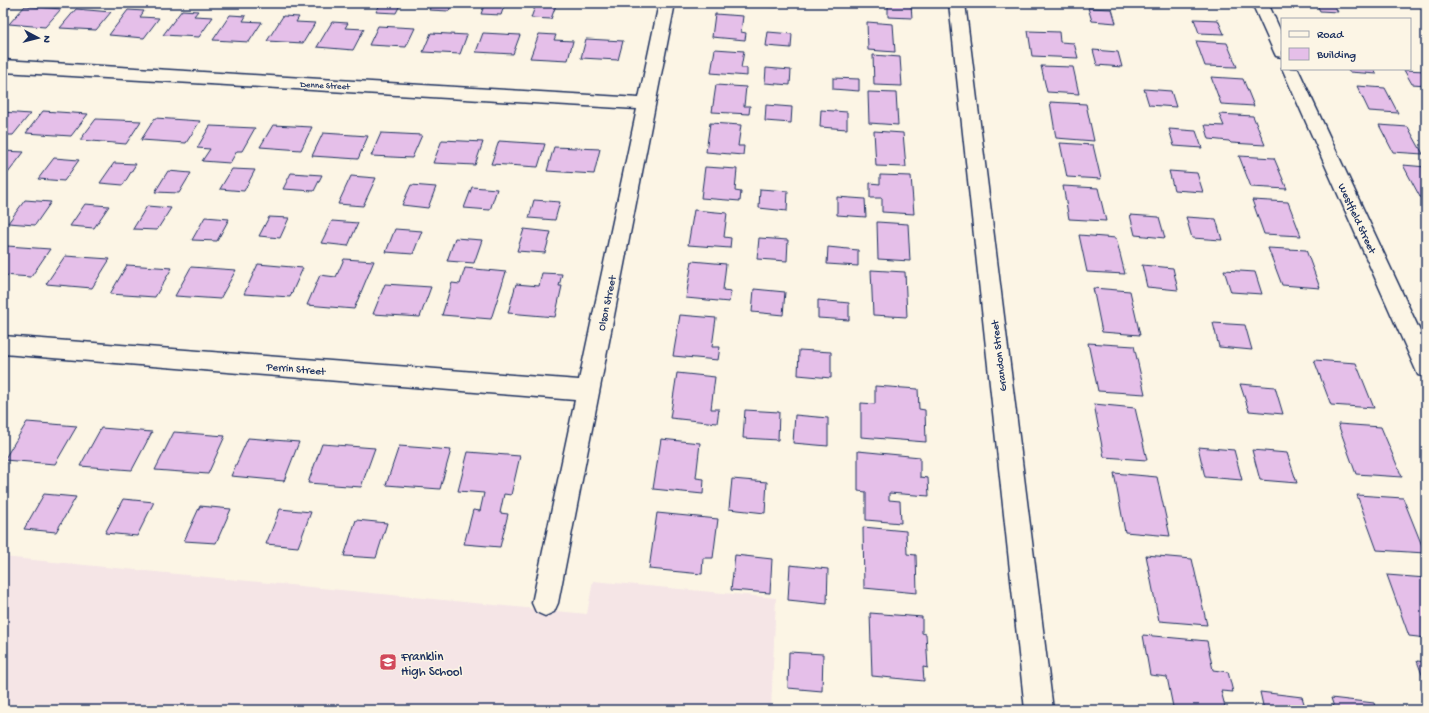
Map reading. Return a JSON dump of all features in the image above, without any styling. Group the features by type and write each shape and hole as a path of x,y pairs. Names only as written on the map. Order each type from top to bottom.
{"street":[{"name":"Olson Street","path":"545,603 667,3"},
{"name":"Grandon Street","path":"957,3 1039,710"},
{"path":"1260,3 1281,50"},
{"name":"Denne Street","path":"3,66 647,104"},
{"name":"Westfield Street","path":"1290,70 1426,368"},
{"name":"Perrin Street","path":"3,345 588,390"}],"shaded area":[{"name":"Franklin High School","path":"3,557 587,614 593,581 776,598 771,710 3,710"}],"building":[{"path":"329,3 349,3 347,6 327,5"},
{"path":"381,3 401,3 396,13 376,12"},
{"path":"432,3 452,3 449,11 429,10"},
{"path":"485,3 505,3 501,15 481,14"},
{"path":"757,3 777,3 777,7 756,6"},
{"path":"888,3 911,5 912,18 888,17"},
{"path":"1316,3 1349,3 1350,5 1334,5 1338,12 1320,11"},
{"path":"1407,3 1409,6 1372,4"},
{"path":"536,4 556,5 551,19 531,18"},
{"path":"3,5 11,6 3,14"},
{"path":"25,6 61,9 45,27 9,24"},
{"path":"1088,8 1112,9 1116,23 1092,21"},
{"path":"76,9 111,12 96,30 60,28"},
{"path":"128,10 144,11 140,17 159,18 144,38 109,35"},
{"path":"182,10 198,11 194,16 213,17 199,37 163,35"},
{"path":"715,14 743,16 741,32 746,33 745,40 712,37"},
{"path":"230,15 246,16 243,21 262,22 249,42 213,40"},
{"path":"283,16 299,17 296,22 315,23 303,43 267,41"},
{"path":"1194,19 1218,20 1224,34 1199,33"},
{"path":"332,22 348,23 345,28 364,29 353,50 317,47"},
{"path":"867,22 893,24 895,52 868,50"},
{"path":"378,26 415,28 406,47 369,45"},
{"path":"1028,31 1059,32 1060,42 1074,43 1078,58 1032,56"},
{"path":"768,32 792,34 791,48 766,46"},
{"path":"431,33 467,35 460,54 423,52"},
{"path":"483,33 520,35 513,54 476,52"},
{"path":"539,34 556,35 554,40 573,41 568,60 530,58"},
{"path":"586,39 623,41 618,60 581,58"},
{"path":"1196,41 1227,43 1237,67 1205,66"},
{"path":"715,49 744,51 741,68 747,68 747,76 711,73"},
{"path":"1093,50 1118,52 1122,67 1097,65"},
{"path":"873,55 900,57 902,86 874,85"},
{"path":"1041,66 1073,67 1079,94 1047,92"},
{"path":"766,68 791,70 790,85 765,83"},
{"path":"1348,70 1375,70 1377,74 1349,72"},
{"path":"1404,70 1426,71 1426,85 1412,84"},
{"path":"1211,77 1243,79 1254,106 1221,104"},
{"path":"833,78 859,79 859,91 833,89"},
{"path":"716,85 746,87 744,106 750,106 749,114 712,112"},
{"path":"1357,86 1385,88 1398,113 1369,111"},
{"path":"1144,89 1171,91 1176,107 1149,105"},
{"path":"868,92 896,93 898,125 869,123"},
{"path":"1050,102 1086,104 1094,141 1056,138"},
{"path":"766,105 792,107 791,123 765,121"},
{"path":"821,110 847,112 847,129 820,127"},
{"path":"43,111 88,114 71,136 26,133"},
{"path":"3,112 30,114 13,135 3,135"},
{"path":"1219,114 1253,116 1265,145 1231,143 1229,141 1209,139 1205,125 1224,126"},
{"path":"155,118 200,121 186,143 141,140"},
{"path":"96,119 141,121 126,144 80,140"},
{"path":"710,123 741,125 738,146 744,146 743,155 706,152"},
{"path":"273,125 312,127 301,150 260,147"},
{"path":"1379,125 1408,127 1423,154 1393,152"},
{"path":"210,126 255,128 242,151 237,151 230,163 202,161 210,149 197,148"},
{"path":"1169,129 1196,131 1202,148 1174,146"},
{"path":"874,131 903,133 906,167 876,166"},
{"path":"323,133 368,136 358,159 312,156"},
{"path":"381,133 422,135 412,158 371,156"},
{"path":"442,140 483,142 475,165 433,163"},
{"path":"499,141 545,144 538,167 491,164"},
{"path":"1060,143 1093,145 1101,179 1067,177"},
{"path":"554,147 600,149 594,174 547,171"},
{"path":"3,151 24,152 8,173 3,173"},
{"path":"1239,156 1274,158 1287,189 1251,187"},
{"path":"54,158 79,160 64,181 38,179"},
{"path":"114,163 136,164 123,185 100,183"},
{"path":"1403,165 1426,167 1426,198 1420,197"},
{"path":"705,167 737,169 735,191 741,192 740,201 701,198"},
{"path":"232,169 255,170 244,191 220,189"},
{"path":"168,171 191,173 179,193 155,192"},
{"path":"1169,171 1197,173 1203,192 1174,190"},
{"path":"291,173 322,175 314,191 283,189"},
{"path":"880,175 911,176 914,214 882,212 882,198 870,198 870,183 880,184"},
{"path":"351,176 376,178 363,206 338,204"},
{"path":"411,185 436,187 428,208 402,205"},
{"path":"1063,186 1098,188 1106,221 1069,219"},
{"path":"472,187 497,189 490,210 464,208"},
{"path":"760,189 788,191 787,211 759,208"},
{"path":"837,197 865,199 866,217 837,215"},
{"path":"25,200 51,202 35,225 8,223"},
{"path":"534,200 560,202 555,220 529,218"},
{"path":"1252,200 1288,202 1301,236 1264,234"},
{"path":"85,204 109,206 94,228 70,226"},
{"path":"147,206 171,208 157,230 133,229"},
{"path":"694,210 727,213 724,237 731,238 730,248 688,245"},
{"path":"1130,215 1159,217 1165,238 1135,235"},
{"path":"205,217 229,219 217,241 192,240"},
{"path":"269,217 289,218 280,238 259,236"},
{"path":"1186,217 1216,219 1222,240 1192,238"},
{"path":"332,221 358,223 348,246 321,243"},
{"path":"877,222 908,224 910,261 878,259"},
{"path":"395,229 422,231 413,254 386,252"},
{"path":"524,229 551,232 545,253 517,251"},
{"path":"1079,235 1116,238 1125,274 1087,272"},
{"path":"455,238 482,240 474,263 447,261"},
{"path":"759,238 788,240 787,261 757,259"},
{"path":"7,246 50,249 31,277 3,275 3,251"},
{"path":"828,247 858,250 858,266 827,264"},
{"path":"1268,248 1306,250 1320,288 1282,285"},
{"path":"65,256 110,259 92,288 46,284"},
{"path":"344,259 374,261 354,309 307,305 320,275 336,277"},
{"path":"692,261 726,264 723,290 731,291 729,302 686,298"},
{"path":"258,264 303,268 290,297 244,294"},
{"path":"127,265 172,268 155,297 110,294"},
{"path":"1142,265 1173,268 1178,290 1147,287"},
{"path":"191,267 236,270 220,299 175,296"},
{"path":"465,268 506,272 491,319 442,315 452,283 460,284"},
{"path":"871,270 905,272 907,317 873,315"},
{"path":"1224,270 1255,272 1262,294 1231,292"},
{"path":"542,273 562,274 559,286 562,286 555,317 508,313 516,284 539,286"},
{"path":"385,284 431,287 420,317 373,314"},
{"path":"1093,288 1130,291 1140,335 1102,332"},
{"path":"754,289 785,292 783,315 752,312"},
{"path":"818,300 849,303 849,320 818,318"},
{"path":"680,315 716,318 712,347 720,347 718,360 673,356"},
{"path":"1213,323 1245,325 1252,350 1219,347"},
{"path":"1088,343 1134,346 1145,394 1098,391"},
{"path":"799,350 831,352 831,378 798,375"},
{"path":"1314,360 1356,363 1374,408 1331,405"},
{"path":"677,373 715,377 711,409 719,409 717,423 670,418"},
{"path":"1240,384 1275,387 1283,414 1249,411"},
{"path":"875,386 918,389 919,409 925,410 926,442 861,437 861,403 875,404"},
{"path":"1094,404 1135,408 1147,460 1104,457"},
{"path":"745,410 779,412 778,440 743,438"},
{"path":"795,415 828,418 828,446 793,443"},
{"path":"27,422 77,426 55,464 4,460"},
{"path":"1338,424 1381,427 1402,477 1356,474"},
{"path":"101,428 152,432 132,470 80,466"},
{"path":"174,432 225,436 208,474 155,470"},
{"path":"248,438 299,442 284,481 231,476"},
{"path":"661,439 700,443 696,478 704,479 703,494 653,489"},
{"path":"322,444 375,448 361,487 308,483"},
{"path":"399,446 451,450 440,489 386,485"},
{"path":"1198,447 1234,450 1242,480 1205,477"},
{"path":"1252,450 1287,453 1297,483 1260,480"},
{"path":"858,451 920,457 920,477 928,478 929,496 889,493 889,500 900,501 901,523 866,520 866,492 858,491"},
{"path":"468,452 520,456 511,495 504,494 500,513 508,514 500,547 464,544 473,510 480,511 484,493 458,491"},
{"path":"1114,473 1157,477 1170,536 1125,532"},
{"path":"732,479 767,482 765,513 729,509"},
{"path":"44,494 76,497 56,532 24,529"},
{"path":"1357,495 1403,498 1425,553 1377,550"},
{"path":"123,499 154,502 137,536 105,533"},
{"path":"200,506 231,509 216,543 184,541"},
{"path":"280,509 311,512 298,547 266,544"},
{"path":"657,513 718,519 713,558 703,558 702,574 649,569"},
{"path":"356,520 387,523 376,558 344,556"},
{"path":"863,527 906,531 907,554 916,555 917,593 864,588"},
{"path":"735,555 772,559 770,593 731,590"},
{"path":"1146,555 1192,559 1207,625 1159,621"},
{"path":"790,565 828,569 827,604 788,600"},
{"path":"1387,575 1426,578 1426,638 1409,636"},
{"path":"870,613 922,617 922,633 926,634 928,668 923,667 924,681 872,676"},
{"path":"1143,635 1207,641 1213,670 1228,672 1233,692 1221,691 1226,710 1200,710 1173,707 1167,677 1150,675"},
{"path":"789,652 823,654 822,691 788,688"},
{"path":"1417,661 1426,662 1426,685"},
{"path":"1260,692 1302,697 1306,710 1264,710"},
{"path":"1331,698 1374,703 1376,710 1335,710"},
{"path":"876,707 907,710 876,710"}],"place":[{"name":"Franklin High School","path":"388,662"}]}
